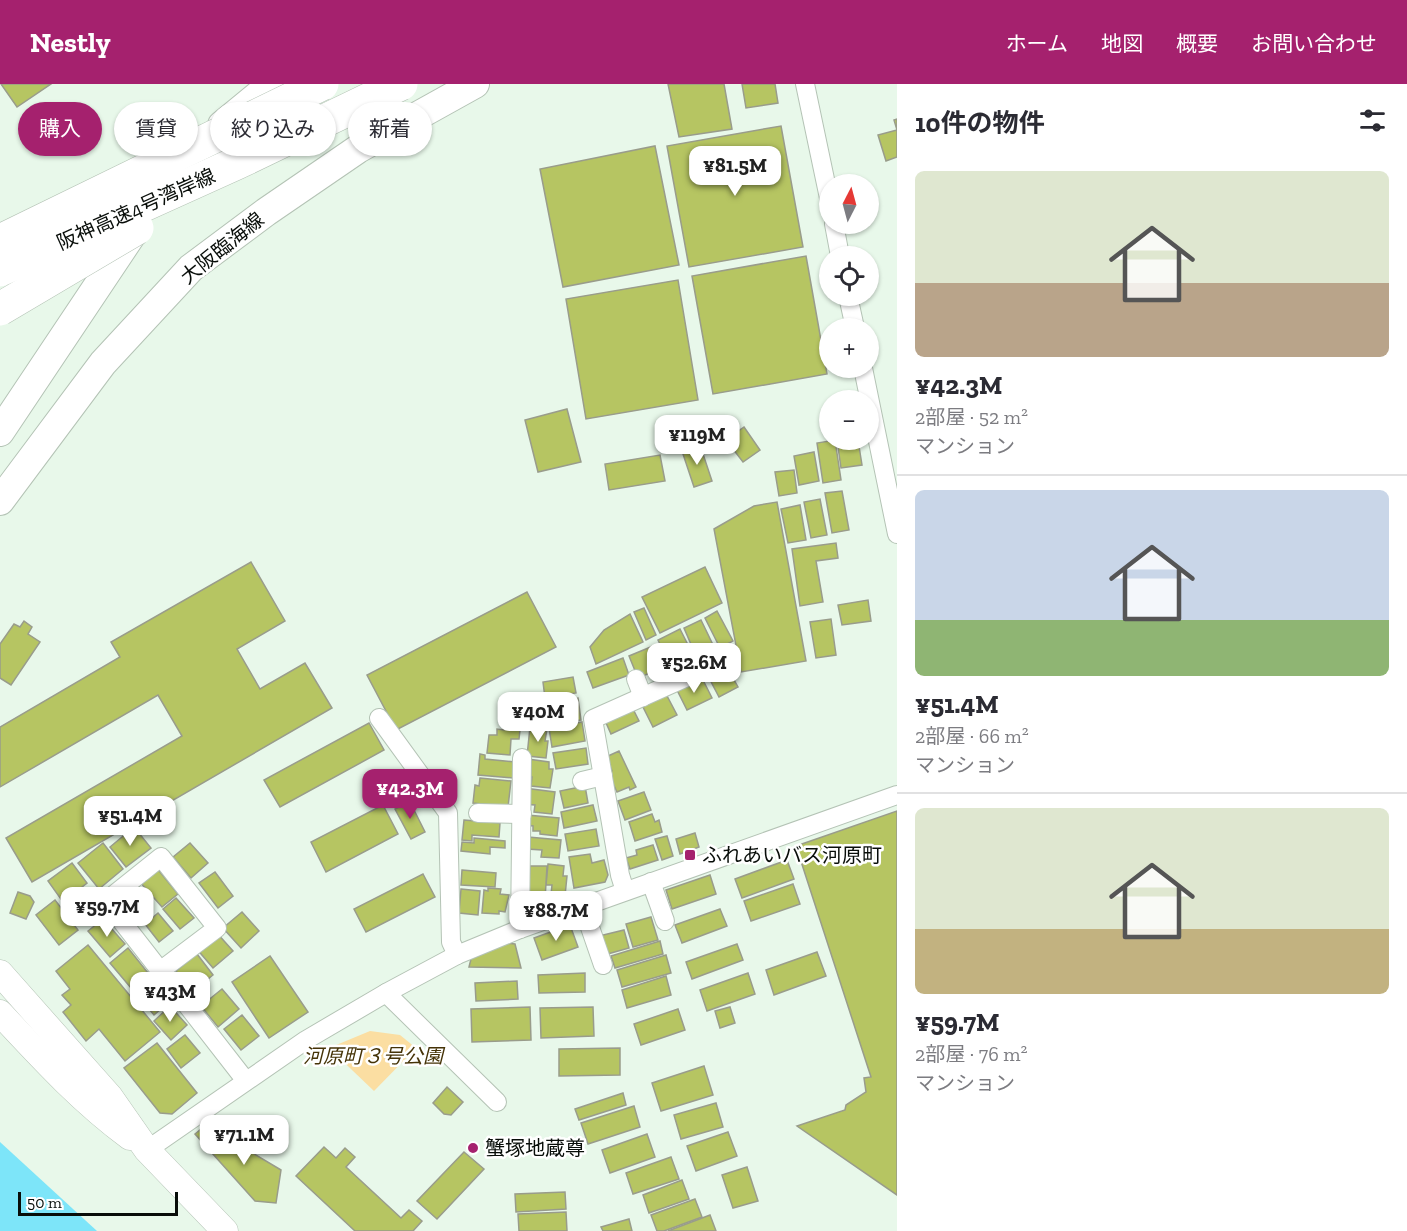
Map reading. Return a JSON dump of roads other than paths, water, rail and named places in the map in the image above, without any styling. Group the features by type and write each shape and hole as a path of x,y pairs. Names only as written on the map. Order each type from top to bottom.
{"highway":[{"name":"阪神高速4号湾岸線","path":"0,241 322,84"},
{"name":"阪神高速4号湾岸線","path":"0,270 239,162 401,84"},
{"path":"0,309 165,212 239,162"}],"main road":[{"path":"0,432 152,205 210,134 272,84"},
{"name":"大阪臨海線","path":"0,501 103,363 191,268 358,148 475,84"}],"street":[{"path":"805,84 824,174"},
{"path":"865,378 897,534"},
{"path":"625,891 620,874 593,719 696,673"},
{"path":"636,679 643,697"},
{"path":"379,718 448,813 451,942 457,955"},
{"path":"520,929 522,758"},
{"path":"582,781 603,776"},
{"path":"147,1150 306,1040 457,955 520,929 897,795"},
{"path":"478,813 522,814"},
{"path":"160,971 217,927 161,857 106,901 160,971 246,1081"},
{"path":"651,882 665,921"},
{"path":"583,907 603,965"},
{"path":"0,973 110,1097 147,1150 225,1231"},
{"path":"386,993 497,1102"},
{"path":"0,1013 61,1078 99,1114 147,1150"}],"water":[{"path":"0,1142 97,1231 0,1231"}],"place":[{"name":"ふれあいバス河原町","path":"690,855"},
{"name":"蟹塚地蔵尊","path":"473,1148"}],"park label":[{"name":"河原町３号公園","path":"373,1056"}]}
